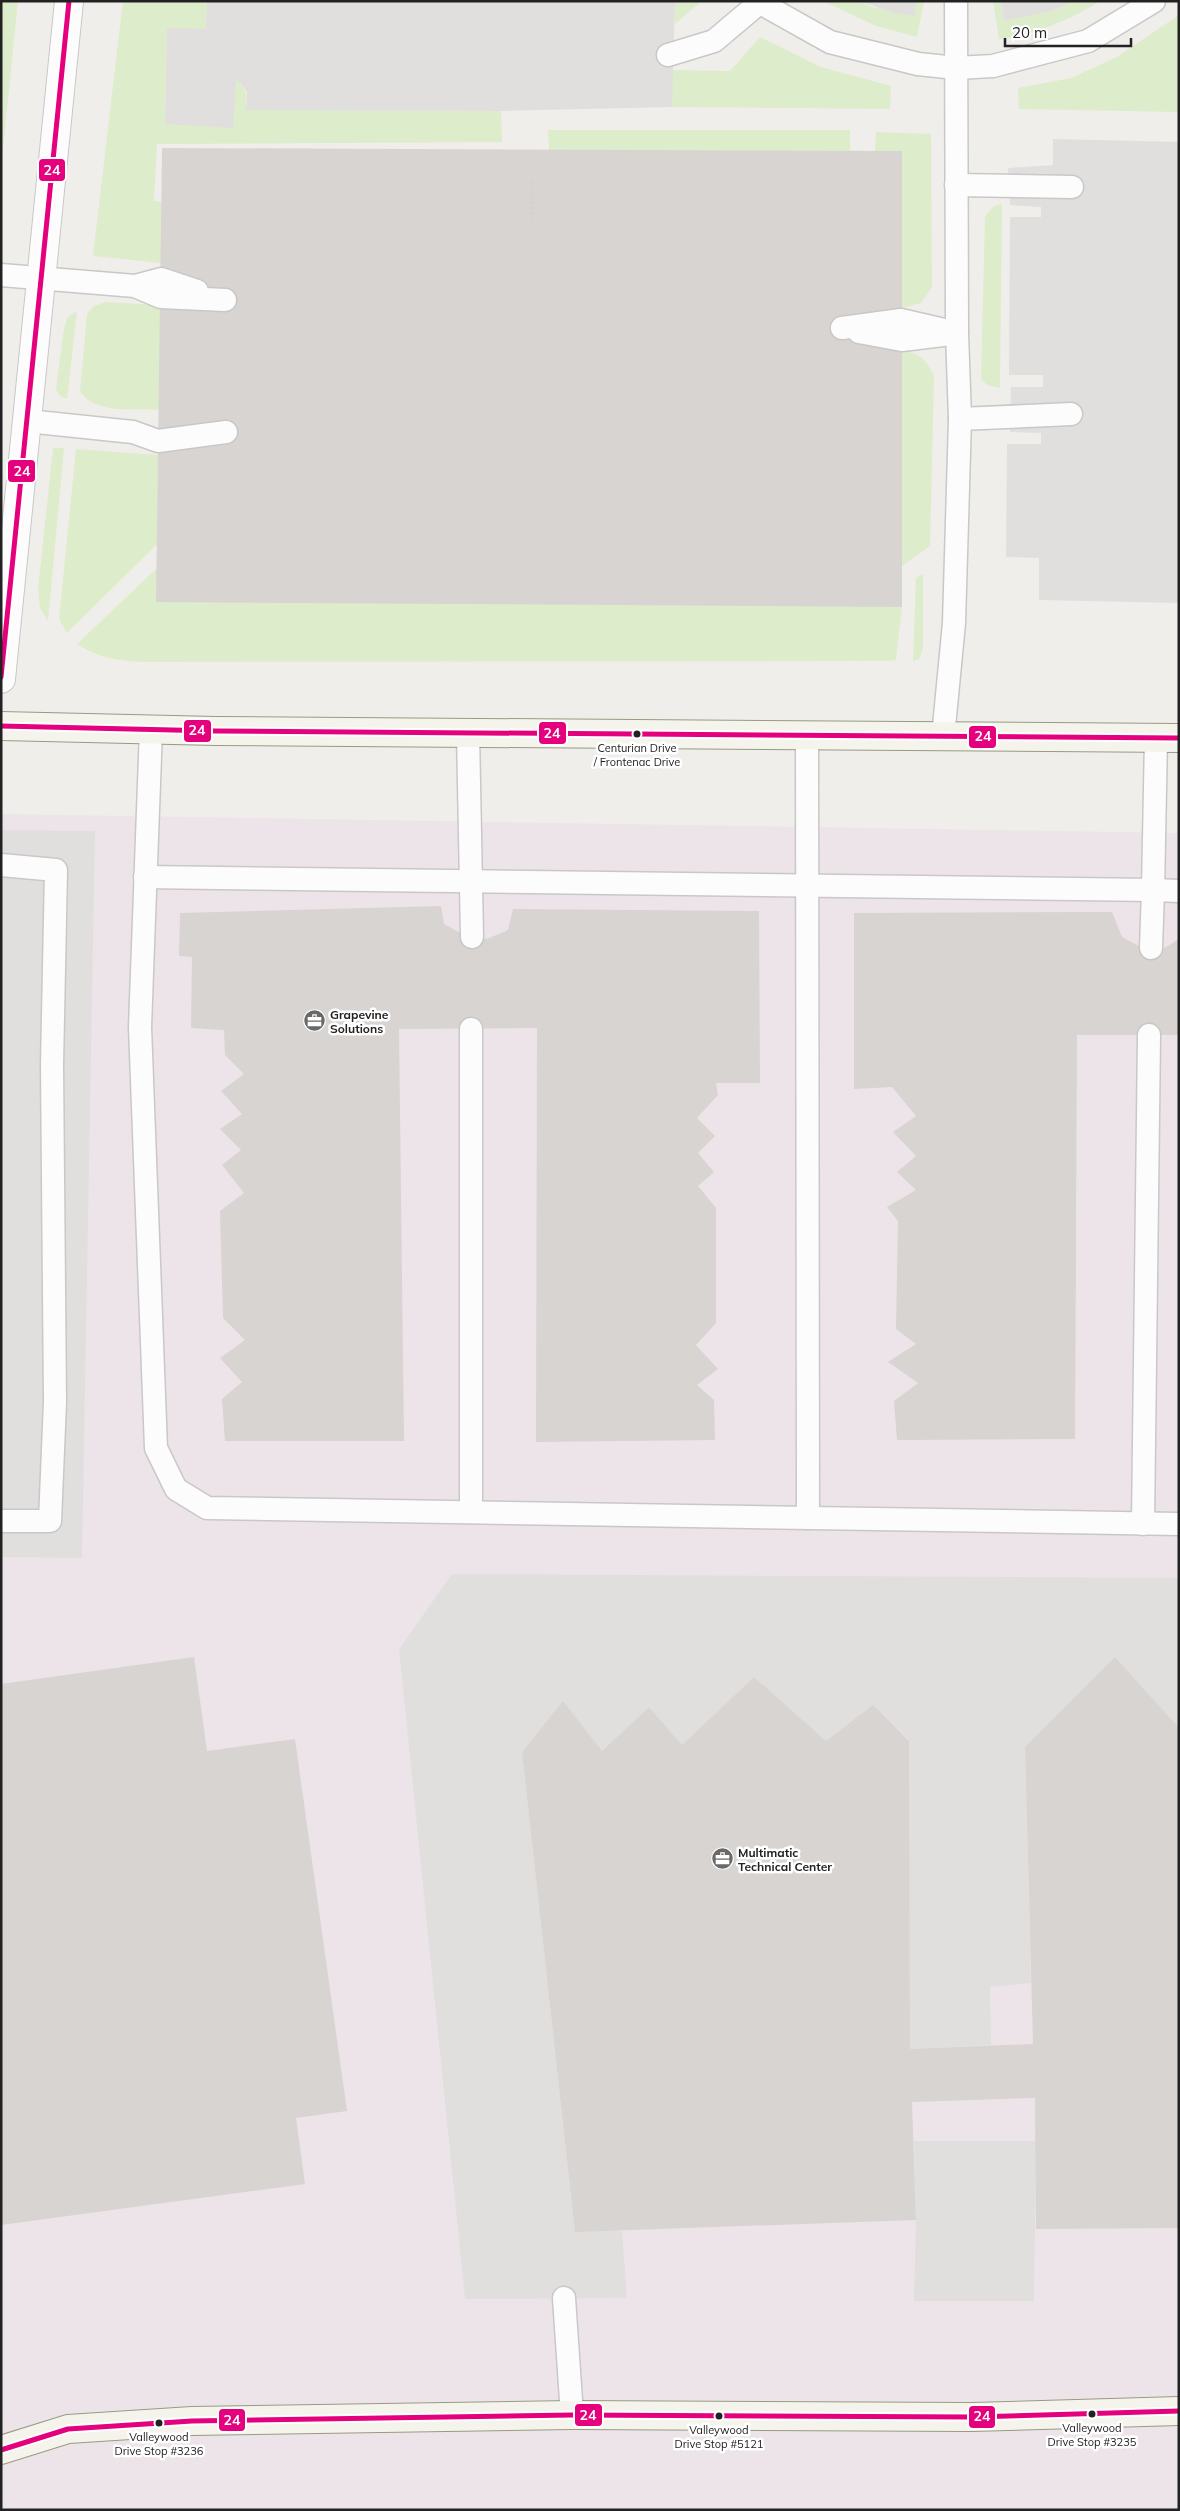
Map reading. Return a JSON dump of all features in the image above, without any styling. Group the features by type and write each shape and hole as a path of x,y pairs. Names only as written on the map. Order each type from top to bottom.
{"street":[{"path":"1,679 68,1"},
{"path":"1,726 468,733 1167,738"},
{"path":"1,2450 68,2429 192,2421 572,2416 971,2416 1179,2411"}],"lane":[{"path":"944,737 954,623 960,420 956,334 956,1"},
{"path":"668,55 714,41 758,2 830,42 910,62 956,68 993,66 1088,41 1154,1"},
{"path":"956,185 1072,187"},
{"path":"1,275 135,286 161,297 225,300"},
{"path":"960,420 1071,414"},
{"path":"27,421 132,432 158,441 226,432"},
{"path":"151,729 140,1027 156,1448 176,1489 207,1508 1179,1524"},
{"path":"468,733 469,882 472,937"},
{"path":"807,736 808,1518"},
{"path":"1151,948 1153,890 1167,738"},
{"path":"1,865 56,870 52,1065 55,1402 50,1521 1,1520"},
{"path":"146,876 1179,891"},
{"path":"471,1029 471,1512"},
{"path":"1143,1524 1149,1035"},
{"path":"564,2298 572,2416"}],"path":[{"path":"532,182 532,219"}],"shaded area":[{"path":"207,1 675,1 672,107 501,111 246,110 247,93 242,84 236,80 233,128 165,124 167,28 206,29"},
{"path":"859,1 917,1 914,16 894,13"},
{"path":"1001,1 1073,1 1052,11 1004,21"},
{"path":"1053,139 1179,142 1179,603 1039,600 1039,558 1006,557 1007,444 1041,444 1041,433 1010,432 1011,387 1043,387 1043,375 1009,375 1010,217 1041,217 1041,207 1010,205 1008,168 1053,165"},
{"path":"1,814 1179,833 1179,2510 1,2510"},
{"path":"1,830 95,831 82,1558 1,1557"},
{"path":"452,1574 1179,1578 1179,1728 1025,1747 1031,1983 990,1987 991,2045 910,2049 909,1740 873,1706 826,1741 754,1677 682,1745 649,1707 602,1751 563,1702 522,1752 575,2231 622,2231 627,2298 465,2299 399,1649"},
{"path":"914,2141 1036,2141 1034,2301 914,2301 916,2220"}],"green space":[{"path":"1,1 18,1 1,168"},
{"path":"123,1 207,1 206,29 167,29 165,124 236,79 243,86 247,110 501,111 502,142 157,144 154,201 162,202 161,263 93,256"},
{"path":"675,1 702,1 675,24"},
{"path":"823,1 859,1 872,7 914,15 917,1 924,1 917,37 876,26"},
{"path":"993,1 1001,1 1004,20 1052,11 1073,1 1101,1 1052,26 999,39"},
{"path":"1179,15 1179,112 1019,109 1018,88 1071,78 1117,57"},
{"path":"760,37 821,67 891,86 890,109 672,107 672,70 730,71"},
{"path":"548,130 850,130 850,151 549,150"},
{"path":"876,132 931,134 932,287 921,303 902,308 875,151"},
{"path":"1002,204 1000,388 987,385 981,379 985,216 994,206"},
{"path":"106,302 161,305 159,410 105,407 87,399 80,391 87,314 94,306"},
{"path":"77,311 67,399 60,396 56,389 64,328 68,317"},
{"path":"902,350 922,358 934,377 930,546 902,566"},
{"path":"53,448 64,448 48,621 40,608 38,589"},
{"path":"76,449 158,455 157,544 67,633 59,619"},
{"path":"157,568 902,607 896,660 886,661 141,662 108,658 77,644"},
{"path":"923,574 923,649 919,659 913,661 916,578"}],"building":[{"path":"162,148 902,151 902,607 156,602"},
{"path":"441,906 444,924 466,936 487,939 508,930 513,909 759,911 760,1083 716,1083 718,1095 697,1118 715,1136 698,1153 714,1172 698,1186 716,1208 716,1323 696,1345 718,1369 697,1385 714,1400 715,1440 536,1442 537,1028 399,1029 404,1441 225,1441 222,1399 242,1382 220,1358 245,1340 223,1318 220,1211 244,1193 222,1165 241,1150 220,1129 242,1114 221,1091 244,1074 225,1055 224,1030 191,1028 192,957 179,956 180,913"},
{"path":"1112,912 1122,937 1139,946 1163,949 1179,939 1179,1035 1077,1035 1075,1439 897,1440 894,1401 918,1383 888,1362 916,1344 896,1329 898,1221 887,1207 916,1190 897,1172 916,1156 893,1132 916,1116 892,1087 854,1089 854,913"},
{"path":"194,1657 207,1751 295,1739 347,2111 296,2118 305,2184 1,2225 1,1684"},
{"name":"Multimatic Technical Center","path":"1115,1657 1179,1728 1179,2228 1036,2229 1035,2098 912,2102 916,2220 575,2232 522,1752 563,1701 602,1751 649,1707 682,1745 754,1677 826,1741 873,1705 909,1741 910,2049 1033,2044 1025,1747"}],"transit line":[{"name":"24","path":"1,677 69,1"},
{"name":"24","path":"1,726 216,731 1179,738"},
{"name":"24","path":"1,2450 68,2429 192,2421 572,2415 971,2417 1179,2411"}],"place":[{"name":"Centurian Drive / Frontenac Drive","path":"637,734"},
{"name":"Grapevine Solutions","path":"314,1021"},
{"name":"Multimatic Technical Center","path":"722,1859"},
{"name":"Valleywood Drive Stop #3235","path":"1092,2414"},
{"name":"Valleywood Drive Stop #5121","path":"719,2416"},
{"name":"Valleywood Drive Stop #3236","path":"159,2423"}]}
